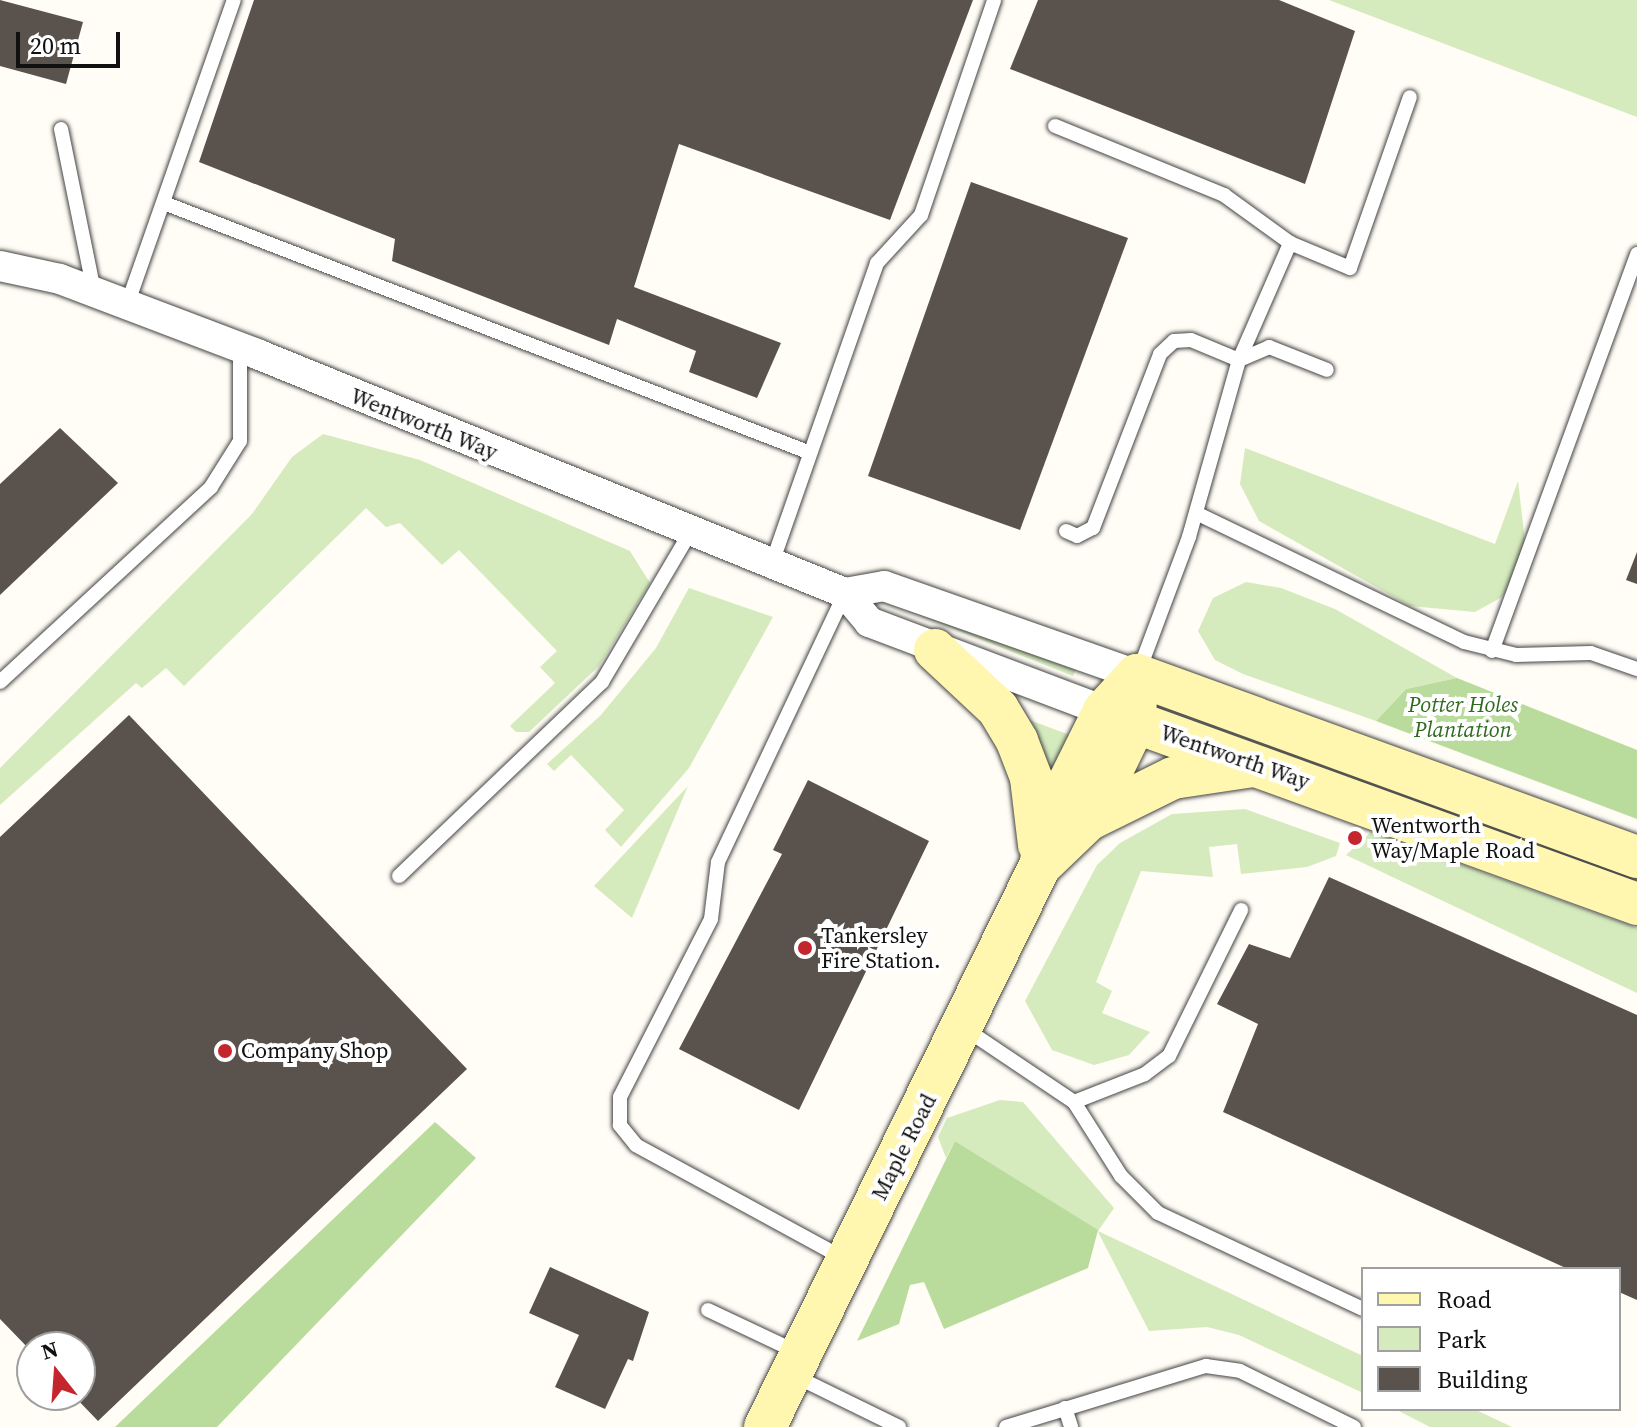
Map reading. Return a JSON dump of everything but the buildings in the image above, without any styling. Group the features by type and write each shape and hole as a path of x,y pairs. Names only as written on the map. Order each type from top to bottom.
{"street":[{"name":"Wentworth Way","path":"0,266 94,292 240,348 772,563 845,593 869,622 935,650 1262,765 1637,904"},
{"name":"Wentworth Way","path":"845,593 884,586 1637,857"},
{"path":"935,650 998,709 1017,741 1031,778 1040,866"},
{"name":"Maple Road","path":"1040,866 1088,820 1119,717 1137,675"},
{"name":"Maple Road","path":"765,1427 964,1028 1040,866 1050,820 1119,717"},
{"path":"1088,820 1173,778 1262,765"}],"lane":[{"path":"127,305 234,0"},
{"path":"772,563 808,452 877,263 921,215 994,0"},
{"path":"1055,126 1224,195 1290,243 1350,268 1410,97"},
{"path":"61,129 94,292"},
{"path":"164,203 808,452"},
{"path":"1137,675 1196,513 1239,360 1290,243"},
{"path":"1492,651 1637,254"},
{"path":"1066,531 1077,536 1093,528 1160,354 1174,341 1191,340 1239,360 1269,347 1327,370"},
{"path":"0,682 211,487 240,441 240,348"},
{"path":"1196,513 1492,651 1591,653 1637,669"},
{"path":"399,876 602,682 691,531"},
{"path":"845,593 718,862 711,919 620,1097 620,1125 636,1145 847,1260"},
{"path":"1074,1102 1145,1074 1169,1056 1241,910"},
{"path":"964,1028 1074,1102 1121,1176 1158,1213 1361,1308"},
{"path":"708,1310 899,1427"},
{"path":"1006,1427 1206,1366 1240,1371 1354,1427"},
{"path":"1065,1408 1071,1427"}],"green space":[{"path":"1329,0 1637,0 1637,117"},
{"path":"323,434 420,460 630,551 650,583 599,666 529,732 516,732 510,726 555,683 540,667 557,651 459,550 442,565 400,523 386,527 366,508 184,686 166,668 142,688 136,683 0,805 0,768 252,514 292,457"},
{"path":"1245,448 1495,544 1518,481 1525,541 1515,579 1502,597 1475,612 1410,606 1259,521 1240,484"},
{"path":"1246,582 1281,588 1335,609 1457,678 1406,689 1376,721 1243,674 1215,660 1198,631 1213,598"},
{"path":"689,588 773,617 689,768 621,847 605,830 624,810 571,755 554,771 547,764 601,715 656,648"},
{"path":"879,599 1077,667 1073,676"},
{"name":"Potter Holes Plantation","path":"1457,678 1637,750 1637,819 1376,721 1406,689"},
{"path":"1019,716 1075,737 1047,794"},
{"path":"688,786 632,918 594,886"},
{"path":"1245,809 1340,843 1336,856 1307,867 1241,874 1237,844 1209,847 1213,877 1141,871 1096,982 1112,991 1102,1013 1150,1032 1129,1055 1094,1065 1052,1050 1025,1001 1097,865 1120,843 1172,814"},
{"path":"1371,832 1637,928 1637,993 1346,855"},
{"path":"1000,1100 1023,1102 1114,1208 1098,1231 1361,1355 1361,1392 1239,1335 1207,1327 1149,1331 1097,1230 955,1141 946,1158 938,1137 947,1118"},
{"path":"435,1122 476,1158 217,1427 115,1427"},
{"path":"955,1141 1098,1230 1088,1268 944,1329 924,1282 910,1285 899,1324 857,1341"},
{"path":"1399,1411 1478,1411 1512,1427 1430,1427"}],"place":[{"name":"Wentworth Way/Maple Road","path":"1355,838"},
{"name":"Tankersley Fire Station.","path":"805,948"},
{"name":"Company Shop","path":"225,1051"}]}
